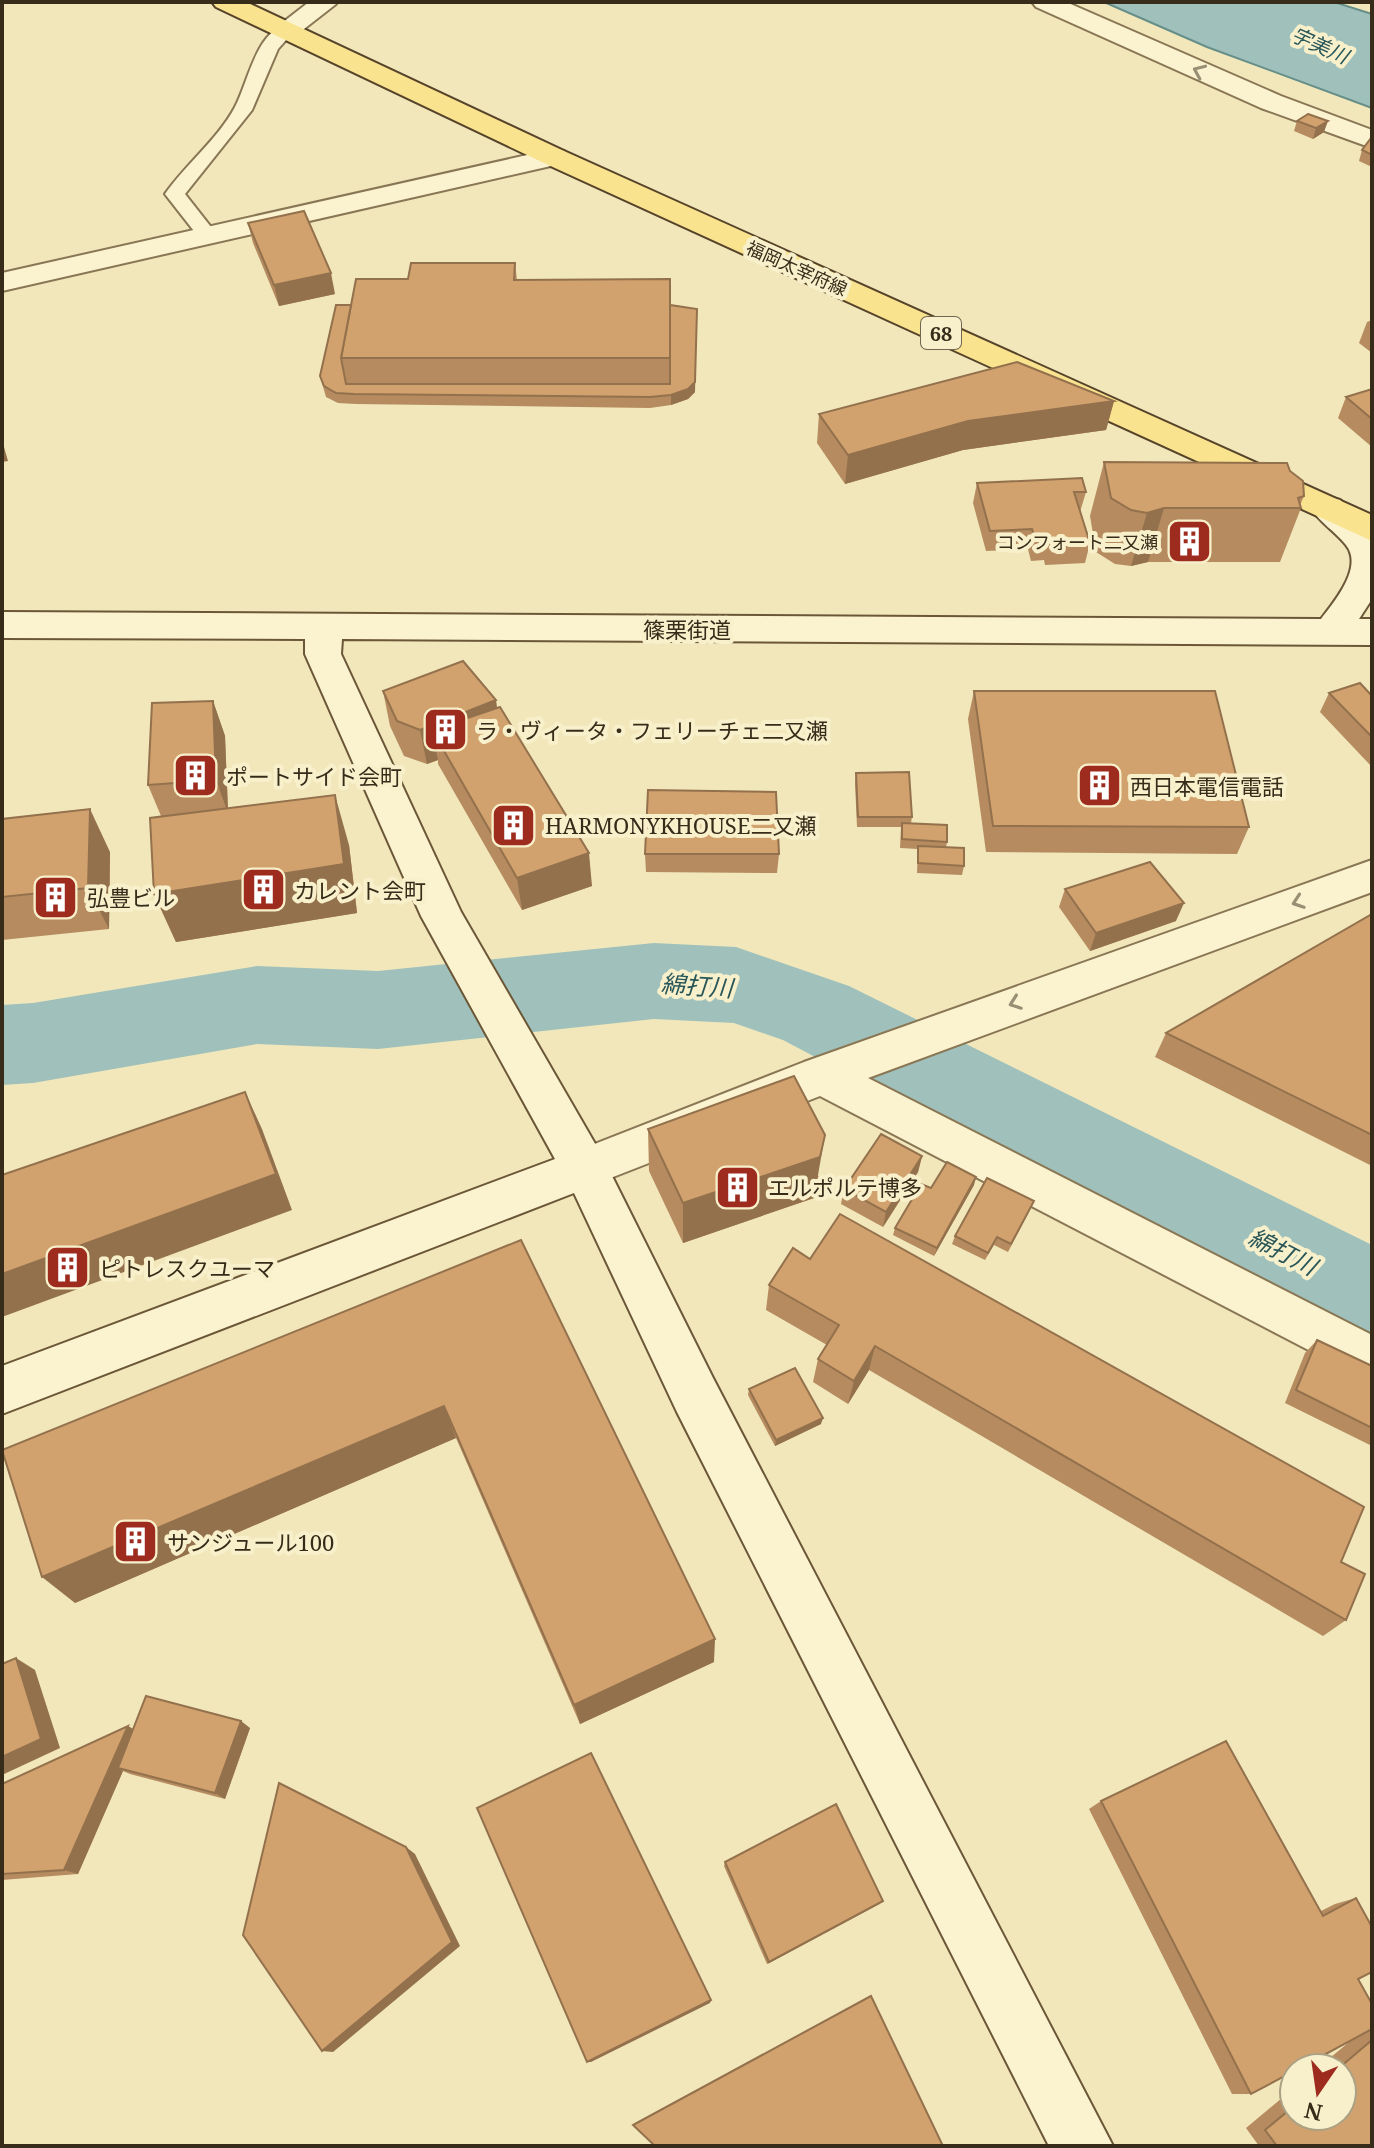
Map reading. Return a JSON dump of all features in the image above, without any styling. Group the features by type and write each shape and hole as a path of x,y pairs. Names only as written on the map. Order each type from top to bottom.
{"main road":[{"name":"福岡太宰府線","path":"225,2 554,157 1372,529"}],"street":[{"path":"1045,2 1271,102 1372,140"},
{"path":"286,30 326,3"},
{"path":"2,282 554,157"},
{"path":"1328,508 1367,548 1370,565 1367,582 1331,631"},
{"name":"篠栗街道","path":"2,625 1372,632"},
{"path":"324,628 323,654 442,916 509,1039 585,1168 695,1395 1082,2146"},
{"path":"2,1390 820,1075 1372,876"},
{"path":"820,1075 1372,1360"}],"lane":[{"path":"208,236 175,194 243,110 270,47 286,30"}],"water":[{"name":"宇美川","path":"1104,2 1334,2 1372,14 1372,108 1207,47"}],"building":[{"path":"1308,114 1328,121 1316,128 1297,121"},
{"path":"1372,139 1372,155 1362,150"},
{"path":"304,211 331,273 274,285 248,223"},
{"path":"411,263 515,263 514,280 670,279 670,358 341,358 356,279 408,279"},
{"path":"336,305 351,305 341,358 346,384 670,384 670,305 697,309 695,382 688,389 671,395 650,397 336,393 324,386 320,376"},
{"path":"1017,362 1114,401 968,421 848,455 819,414"},
{"path":"1372,389 1372,419 1346,397"},
{"path":"1104,462 1287,463 1290,471 1303,481 1304,496 1298,498 1301,508 1164,508 1147,513 1131,510 1111,498"},
{"path":"1082,478 1086,492 1074,492 1090,543 1050,545 1049,540 1036,541 1032,529 990,531 977,483"},
{"path":"463,661 496,700 420,730 397,721 383,691"},
{"path":"1360,683 1372,696 1372,737 1329,693"},
{"name":"西日本電信電話","path":"974,691 1215,691 1249,827 993,826"},
{"path":"213,701 216,780 148,785 152,703"},
{"name":"HARMONYKHOUSE二又瀬","path":"500,707 589,853 517,878 432,730"},
{"path":"909,772 912,817 858,817 856,773"},
{"path":"648,790 776,792 779,854 645,854"},
{"path":"335,795 344,864 154,894 150,818"},
{"path":"90,809 88,888 2,897 2,819"},
{"path":"902,823 947,825 947,842 902,839"},
{"path":"918,846 964,848 964,866 918,863"},
{"path":"1150,862 1184,903 1096,933 1065,889"},
{"path":"1372,914 1372,1135 1166,1033"},
{"path":"794,1076 825,1135 820,1157 683,1203 648,1129"},
{"path":"245,1092 276,1174 2,1274 2,1175"},
{"path":"881,1134 922,1156 886,1212 844,1189"},
{"path":"947,1162 976,1177 937,1248 895,1228 921,1184 931,1188"},
{"path":"987,1178 1034,1201 1011,1244 997,1237 988,1253 955,1236"},
{"path":"840,1214 1364,1507 1341,1562 1365,1574 1346,1620 875,1346 854,1381 818,1359 839,1325 769,1285 793,1248 810,1259"},
{"name":"サンジュール100","path":"521,1240 715,1639 574,1705 444,1406 42,1577 2,1450"},
{"path":"1317,1340 1372,1366 1372,1428 1296,1390"},
{"path":"795,1368 823,1418 776,1440 749,1389"},
{"path":"16,1658 41,1739 2,1757 2,1664"},
{"path":"146,1696 241,1721 215,1793 118,1768"},
{"path":"128,1726 64,1870 2,1874 2,1784"},
{"path":"1226,1741 1323,1916 1356,1898 1372,1927 1372,1972 1358,1979 1372,2004 1372,2029 1330,2052 1278,2052 1278,2080 1251,2094 1101,1801"},
{"path":"591,1753 711,2000 587,2062 477,1808"},
{"path":"279,1783 406,1847 452,1942 322,2051 243,1935"},
{"path":"836,1804 883,1901 769,1962 725,1862"},
{"path":"871,1996 943,2146 655,2146 633,2125"},
{"path":"1372,2040 1372,2146 1277,2146 1265,2130 1278,2119 1278,2132 1358,2132 1358,2052"}],"waterway":[{"name":"綿打川","path":"2,1045 33,1043 257,1005 378,1010 654,981 736,985 816,1013 1372,1297"}],"place":[{"name":"コンフォート二又瀬","path":"1189,542"},
{"name":"ラ・ヴィータ・フェリーチェ二又瀬","path":"445,730"},
{"name":"ポートサイド会町","path":"195,776"},
{"name":"西日本電信電話","path":"1099,786"},
{"name":"HARMONYKHOUSE二又瀬","path":"514,825"},
{"name":"カレント会町","path":"263,890"},
{"name":"弘豊ビル","path":"56,897"},
{"name":"エルポルテ博多","path":"737,1187"},
{"name":"ピトレスクユーマ","path":"68,1268"},
{"name":"サンジュール100","path":"136,1542"}]}
